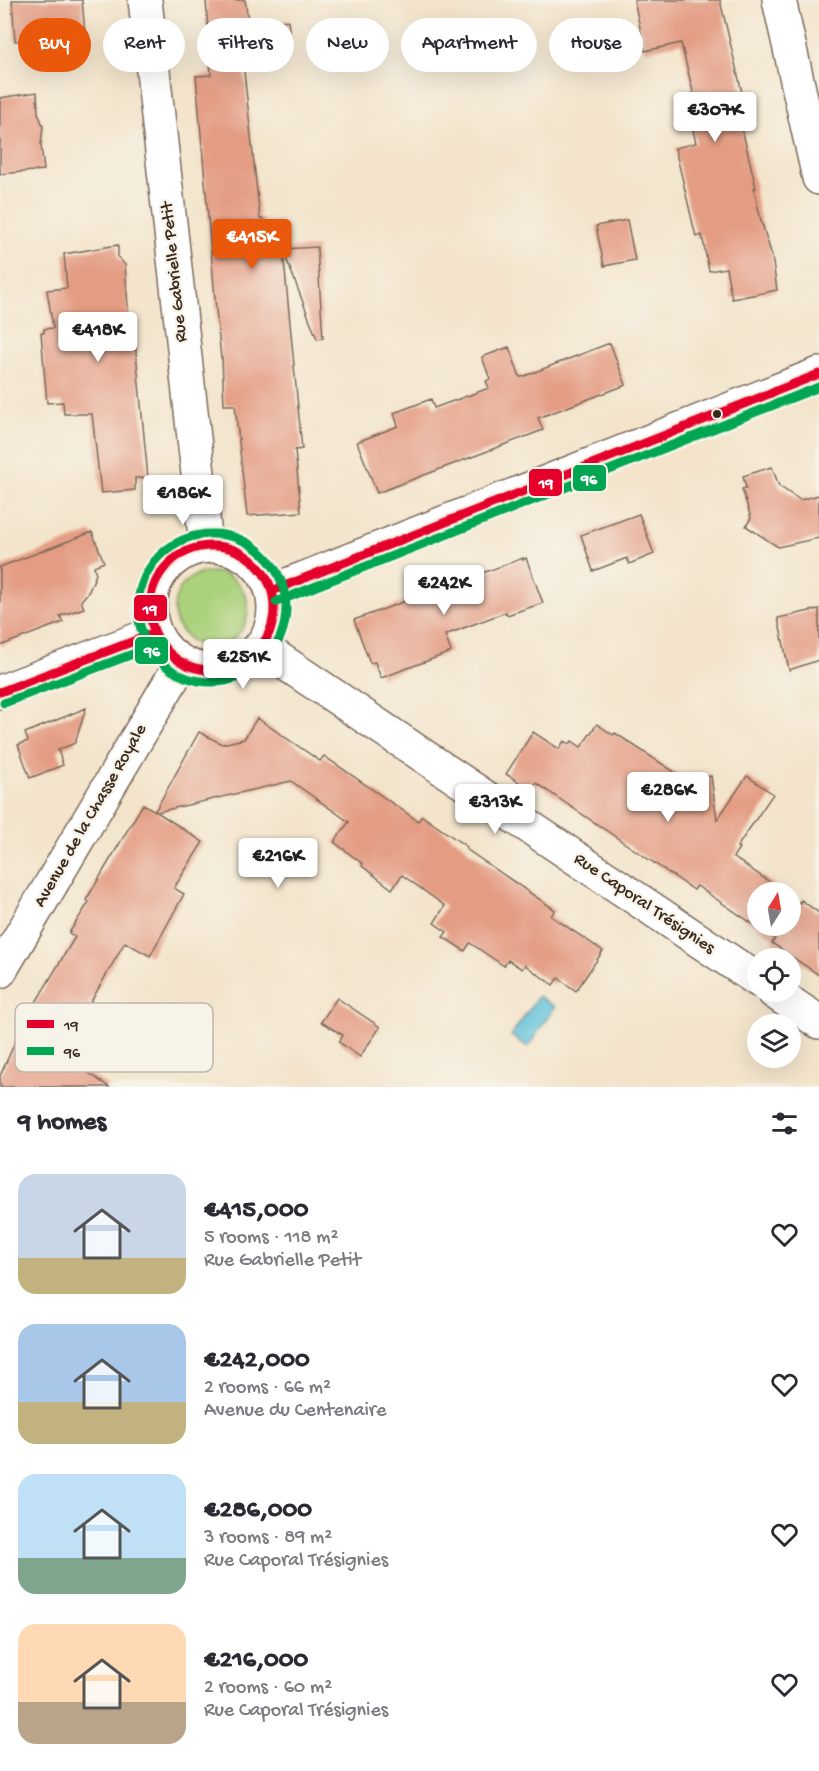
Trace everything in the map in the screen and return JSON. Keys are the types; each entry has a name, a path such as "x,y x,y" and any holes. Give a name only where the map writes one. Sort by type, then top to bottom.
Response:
{"street":[{"name":"Rue Gabrielle Petit","path":"145,0 206,544"},
{"path":"778,0 819,178"},
{"path":"272,591 819,374"},
{"path":"206,544 228,548 248,557 260,568 272,591 274,612 272,623 261,647 244,662 220,669 205,670 182,662 169,652 155,633 150,609 151,598 161,573 172,561 206,544"},
{"path":"0,692 155,633"},
{"name":"Rue Caporal Trésignies","path":"261,647 747,973"},
{"name":"Avenue de la Chasse Royale","path":"0,971 182,662"},
{"path":"789,1002 819,1022"}],"green space":[{"path":"211,572 225,575 237,583 245,595 248,609 245,623 237,635 225,643 211,646 197,643 185,635 177,623 174,609 177,595 185,583 197,575"}],"water":[{"path":"538,996 555,1007 528,1047 511,1036"}],"building":[{"path":"12,0 82,0 84,18 18,18 18,41 15,41"},
{"path":"206,0 245,0 248,18 207,18"},
{"path":"634,0 720,0 745,105 737,107 756,188 754,188 760,217 772,256 777,290 732,299 726,268 709,271 702,235 696,237 675,148 696,143 692,126 701,124 681,43 645,51 643,18 638,18"},
{"path":"211,72 244,72 260,219 263,219 268,250 317,247 323,338 317,339 283,250 302,449 295,450 301,512 247,516 235,405 224,405 222,358 196,76 211,75"},
{"path":"37,92 38,113 43,126 41,145 44,170 0,174 0,98"},
{"path":"627,220 635,260 604,266 596,226"},
{"path":"118,245 118,257 125,265 129,321 133,321 148,478 135,478 135,490 101,493 92,414 64,414 63,402 47,403 41,333 44,333 44,329 53,328 47,290 67,288 64,254"},
{"path":"610,343 626,385 538,418 543,430 377,493 357,442 398,426 394,413 431,399 434,408 489,388 486,381 490,379 482,357 509,347 520,377 522,377"},
{"path":"772,467 779,486 800,500 819,495 819,538 778,547 746,526 751,518 742,489 746,488 743,476"},
{"path":"639,514 654,554 629,564 627,558 593,571 581,535"},
{"path":"92,532 104,562 94,566 96,574 89,591 81,601 84,608 60,616 63,622 0,646 0,567"},
{"path":"523,558 523,560 526,558 543,603 507,615 506,612 445,635 451,652 381,678 375,662 370,663 354,620"},
{"path":"819,609 819,660 789,670 778,618"},
{"path":"86,708 75,743 58,750 63,765 30,778 18,745 28,741 25,733"},
{"path":"257,718 320,761 324,756 418,821 422,816 467,847 466,849 555,910 551,916 603,951 576,991 558,978 553,985 525,965 522,969 508,960 504,966 470,943 465,951 443,937 447,932 434,923 445,906 402,875 392,889 362,866 363,864 334,842 349,822 291,781 157,812 203,842 174,888 184,894 150,956 125,942 90,1003 35,1003 75,937 69,933 89,902 86,900 143,804 155,811 199,732 222,744 244,739"},
{"path":"597,724 613,735 615,733 685,779 711,776 717,820 747,776 773,794 737,847 739,848 733,857 770,882 747,882 747,920 697,886 694,890 536,783 531,790 506,774 533,732 559,749 564,741 570,744 572,741 581,747"},
{"path":"801,900 819,913 819,975 801,963 801,948 779,948 772,943 775,939 771,936 801,936"},
{"path":"337,998 380,1027 360,1057 339,1042 343,1035 321,1022"},
{"path":"15,1042 15,1072 87,1072 109,1087 0,1087 0,1076"}],"transit line":[{"name":"19","path":"272,591 819,374"},
{"name":"96","path":"276,602 819,387"},
{"name":"96","path":"212,534 240,540 264,556 280,580 286,608 280,636 264,660 240,676 212,682 184,676 160,660 144,636 138,608 144,580 160,556 184,540 212,534"},
{"name":"19","path":"212,546 236,551 256,564 269,584 274,608 269,632 256,652 236,665 212,670 188,665 168,652 155,632 150,608 155,584 168,564 188,551 212,546"},
{"name":"19","path":"0,692 155,633"},
{"name":"96","path":"4,703 159,644"}]}
